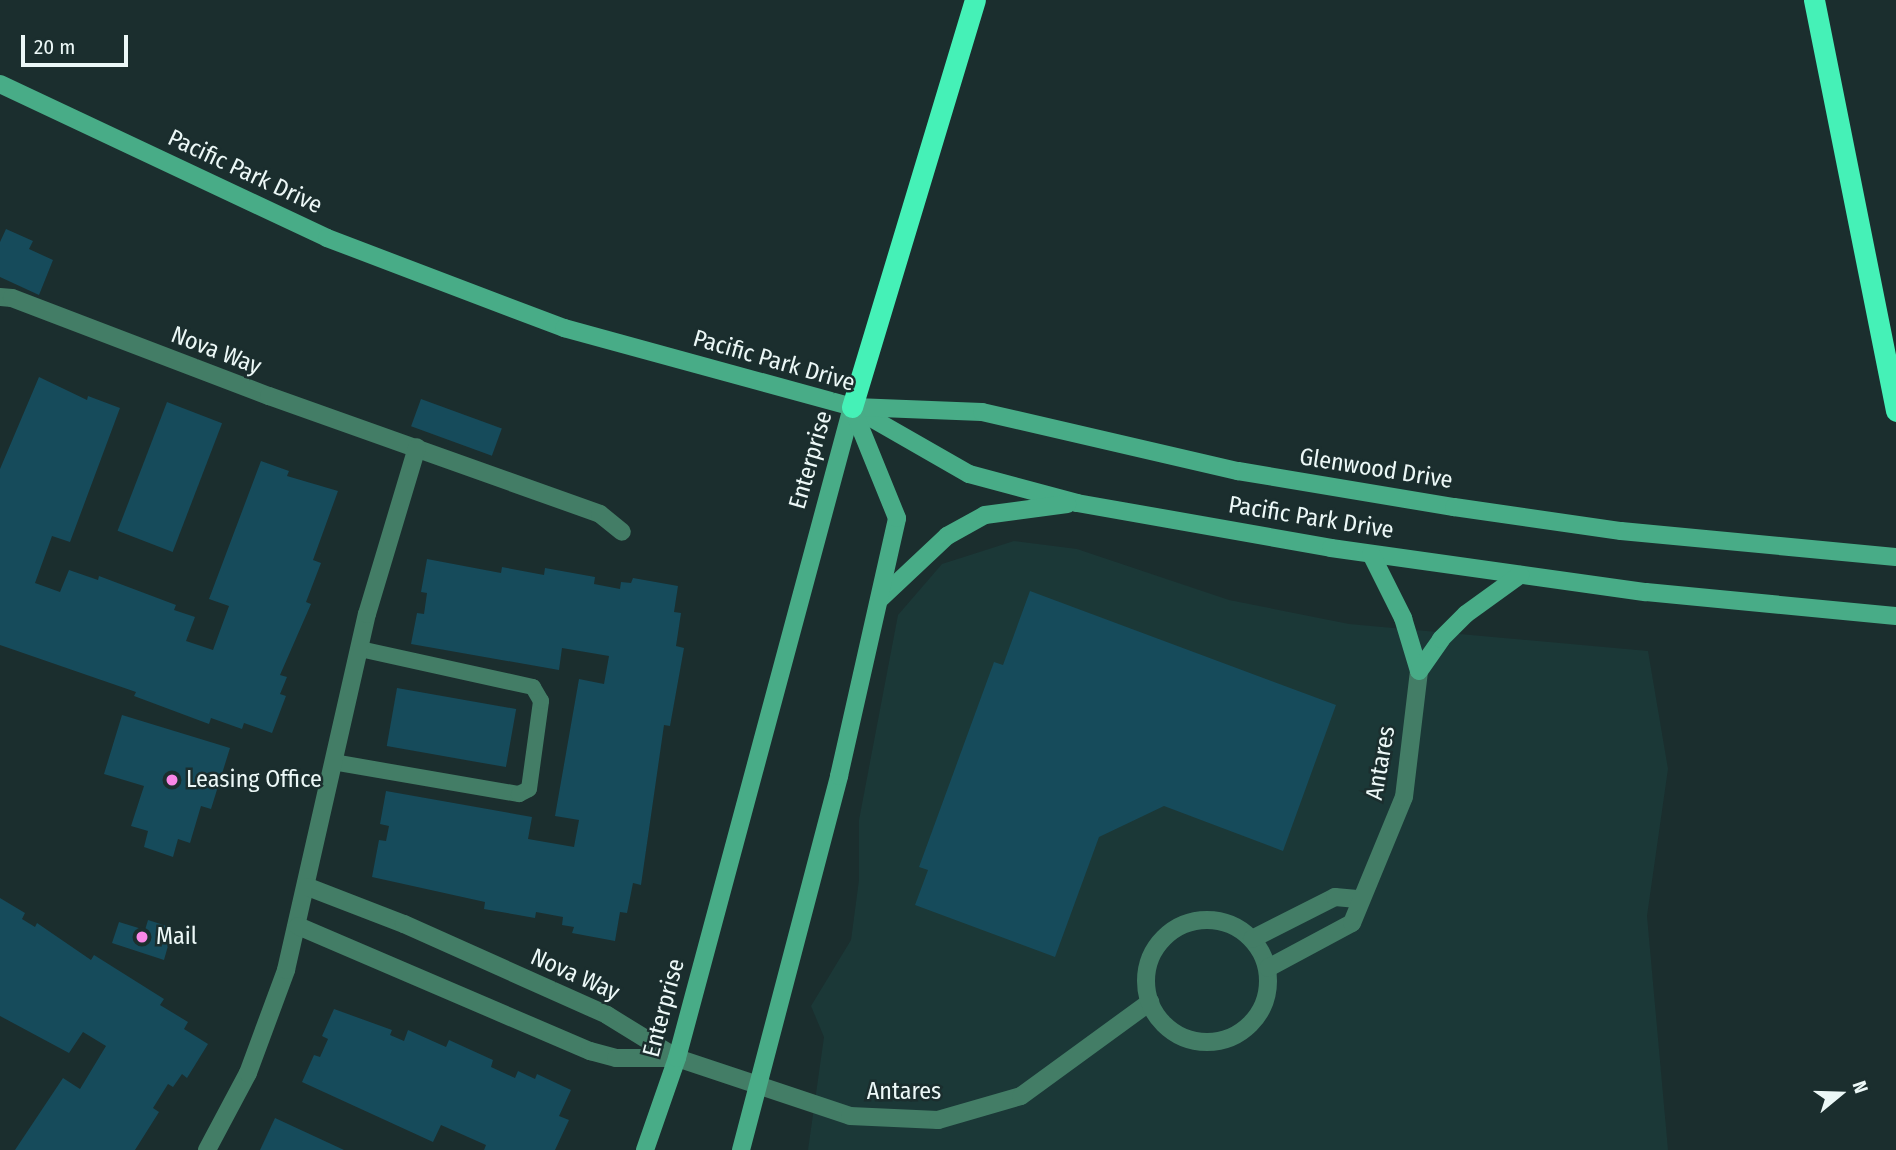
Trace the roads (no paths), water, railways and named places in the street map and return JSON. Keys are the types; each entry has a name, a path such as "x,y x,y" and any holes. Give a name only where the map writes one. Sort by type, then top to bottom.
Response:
{"highway":[{"path":"852,407 975,0"},
{"path":"1814,0 1870,260 1896,411"}],"main road":[{"name":"Pacific Park Drive","path":"0,84 327,238 564,328 852,407 969,474 1077,503 1371,554 1646,592 1896,616"},
{"name":"Glenwood Drive","path":"852,407 982,412 1238,471 1621,531 1896,557"},
{"name":"Enterprise","path":"741,1150 880,599 897,518 852,407"},
{"name":"Enterprise","path":"645,1150 677,1058 852,407"},
{"path":"880,599 947,537 985,515 1077,503"},
{"path":"1371,554 1404,618 1419,671"},
{"path":"1419,671 1441,639 1466,614 1520,575"}],"street":[{"name":"Nova Way","path":"0,297 12,298 257,392 600,514 622,532"},
{"path":"207,1150 247,1073 298,926 360,649 417,447"},
{"name":"Antares","path":"1268,968 1352,923 1404,797 1419,671"},
{"name":"Nova Way","path":"308,887 404,924 607,1015 677,1058"},
{"path":"1252,939 1335,897 1360,899"},
{"path":"1211,919 1228,923 1252,939 1268,968 1268,996 1261,1012 1242,1031 1218,1042 1184,1038 1157,1017 1146,985 1150,960 1162,939 1176,927 1211,919"},
{"path":"298,926 590,1051 616,1058 677,1058"},
{"name":"Antares","path":"677,1058 850,1116 939,1120 1021,1096 1150,1002"}],"lane":[{"path":"333,762 519,794 529,789 541,701 533,687 360,649"}],"place":[{"name":"Leasing Office","path":"172,780"},
{"name":"Mail","path":"142,937"}]}
